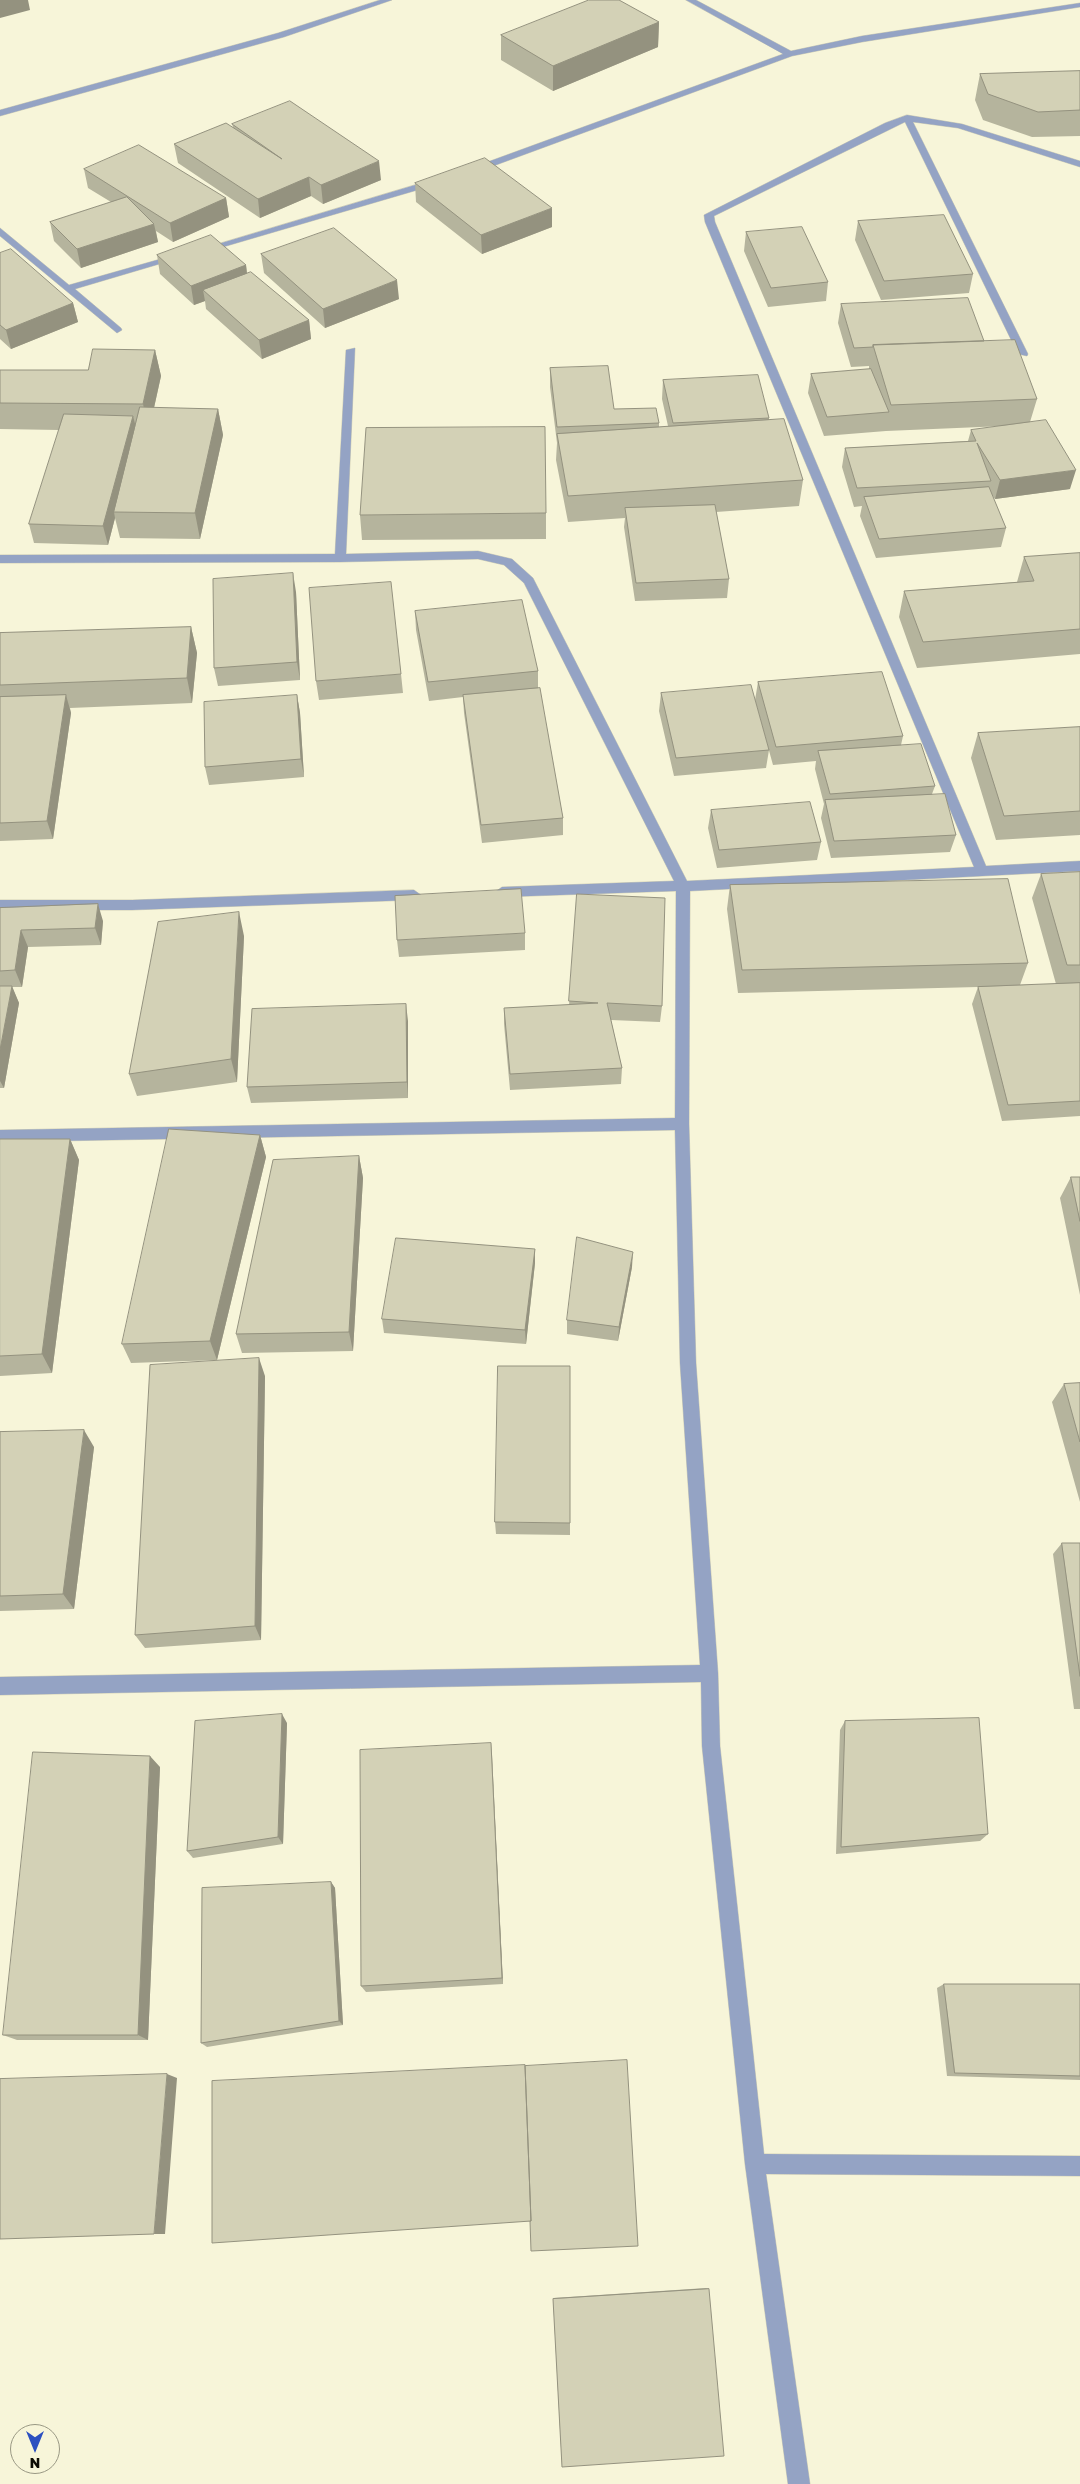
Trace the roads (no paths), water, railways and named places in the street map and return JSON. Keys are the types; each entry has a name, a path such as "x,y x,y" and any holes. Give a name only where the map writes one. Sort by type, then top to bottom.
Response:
{"street":[{"path":"0,113 281,34 388,0"},
{"path":"690,0 790,54"},
{"path":"468,172 790,54 862,39 1080,5"},
{"path":"907,118 1023,354"},
{"path":"982,871 713,231 709,215 879,129 907,118 959,126 1080,164"},
{"path":"68,288 444,180"},
{"path":"0,230 117,330"},
{"path":"0,246 14,242"},
{"path":"340,558 352,350"},
{"path":"0,559 340,558 478,555 508,562 530,581 683,886 682,1124 688,1363 709,1673 710,1746 754,2164 799,2484"},
{"path":"486,893 683,886 1080,866"},
{"path":"0,905 132,905 427,895"},
{"path":"0,1136 682,1124"},
{"path":"0,1686 709,1673"},
{"path":"754,2164 1080,2166"}]}
